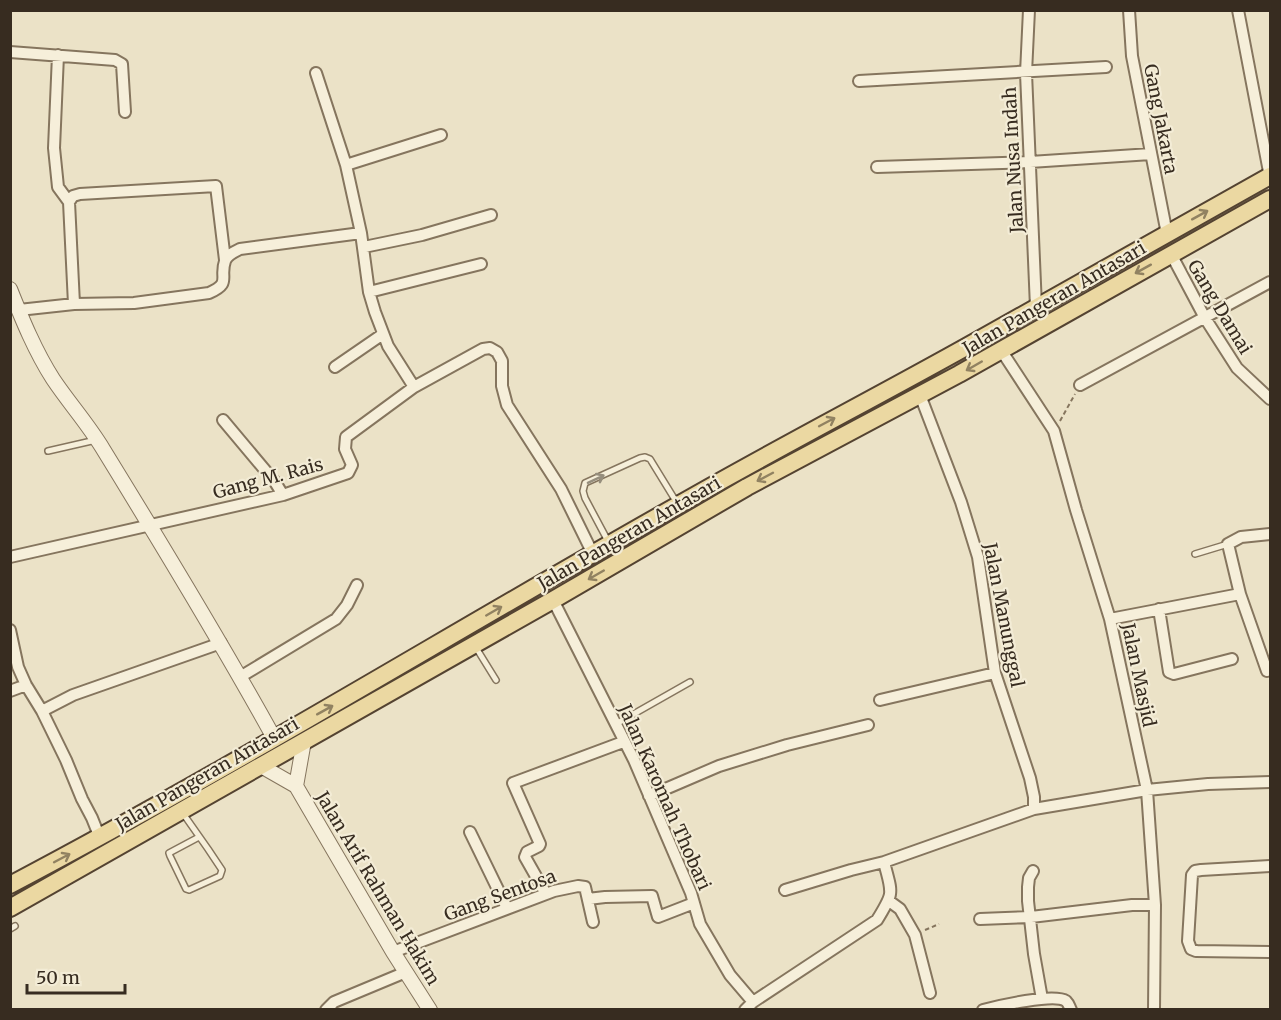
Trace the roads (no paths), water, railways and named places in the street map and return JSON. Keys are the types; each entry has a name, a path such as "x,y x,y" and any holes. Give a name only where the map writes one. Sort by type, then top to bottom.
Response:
{"main road":[{"name":"Jalan Pangeran Antasari","path":"10,885 100,838 806,433 907,380 1270,177"},
{"name":"Jalan Pangeran Antasari","path":"10,908 554,600 747,487 920,395 1270,199"},
{"path":"806,433 803,440 804,447 815,450"},
{"path":"785,445 794,444 799,448 799,455 794,461"}],"street":[{"name":"Jalan Nusa Indah","path":"1029,10 1026,72 1036,307"},
{"name":"Gang Jakarta","path":"1129,10 1132,56 1167,234"},
{"path":"1238,10 1270,177"},
{"path":"10,52 115,60 122,64 125,112"},
{"path":"58,55 54,148 58,187 69,202 74,304"},
{"path":"859,81 1106,67"},
{"path":"316,73 346,165 364,247 369,292 388,346 414,387"},
{"path":"346,165 441,135"},
{"path":"877,167 1030,162 1151,154"},
{"path":"19,310 74,304 134,303 209,293 223,284 225,260 216,186 80,194 73,196 69,202"},
{"path":"364,247 422,235 491,215"},
{"path":"225,260 240,249 361,233"},
{"name":"Gang Damai","path":"1170,254 1205,318 1237,368 1270,399"},
{"path":"369,292 481,264"},
{"path":"1080,385 1270,282"},
{"path":"10,289 36,347 53,378 98,440 221,643 274,738"},
{"path":"335,367 383,334"},
{"name":"Gang M. Rais","path":"10,557 283,495 348,473 352,465 345,449 346,437 414,387 483,349 490,348 497,352 502,361 502,386 507,405 561,489 593,554"},
{"name":"Jalan Masjid","path":"1001,350 1054,431 1110,619 1147,790 1155,905 1154,1010"},
{"name":"Jalan Manunggal","path":"920,395 961,502 978,557 995,674 1030,778 1034,809"},
{"path":"223,420 283,495"},
{"path":"1267,671 1240,594 1228,544 1241,537 1270,534"},
{"path":"240,677 336,619 347,605 357,585"},
{"path":"1110,619 1240,594"},
{"name":"Jalan Karomah Thobari","path":"554,600 634,760 682,872 700,924 749,1006"},
{"path":"1159,609 1170,674 1232,659"},
{"path":"10,630 18,667 66,760 100,838"},
{"path":"42,711 73,695 221,643"},
{"path":"880,700 995,674"},
{"path":"10,690 26,685"},
{"path":"649,796 719,766 787,745 868,725"},
{"name":"Jalan Arif Rahman Hakim","path":"296,786 304,741"},
{"path":"546,894 525,857 527,852 540,844 513,783 623,742"},
{"name":"Jalan Arif Rahman Hakim","path":"261,766 296,786 393,952 430,1010"},
{"path":"785,890 884,862 1034,809 1147,790 1208,784 1270,782"},
{"path":"470,832 507,908"},
{"path":"749,1006 877,920 889,901 891,884 884,862"},
{"path":"1270,866 1195,871 1192,875 1188,941 1191,949 1196,951 1270,952"},
{"path":"1033,871 1028,887 1030,917 1042,999"},
{"name":"Gang Sentosa","path":"393,952 554,891 578,886 585,887 588,899"},
{"path":"593,922 588,899 652,896 658,917 694,903"},
{"path":"889,901 900,909 915,935 930,993"},
{"path":"980,918 1030,917 1132,905 1155,905"},
{"path":"326,1010 334,1002 406,972"},
{"path":"983,1010 1042,999 1062,999 1067,1002 1071,1010"}],"lane":[{"path":"48,451 98,440"},
{"path":"610,544 585,498 583,491 585,483 645,457 650,459 678,505"},
{"path":"1196,554 1228,544"},
{"path":"474,645 496,680"},
{"path":"615,724 690,682"},
{"path":"181,811 222,870 220,876 189,890 186,889 169,853 199,837"}]}
